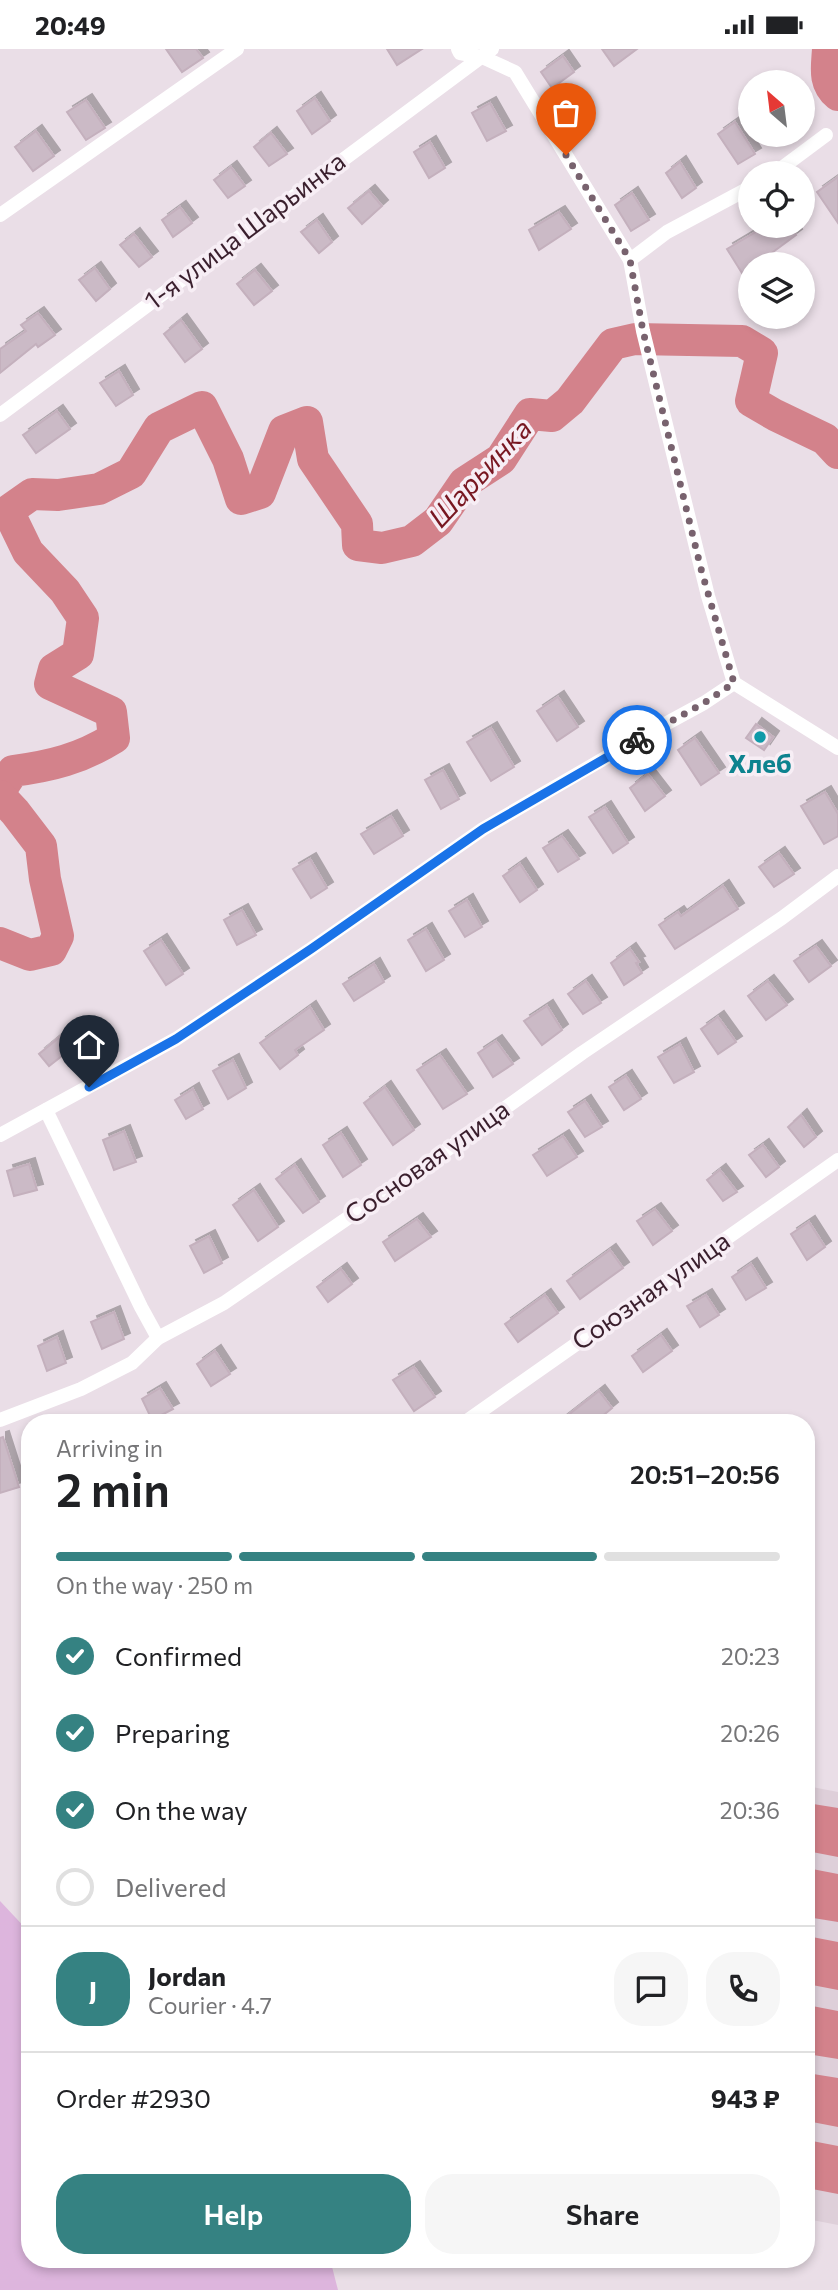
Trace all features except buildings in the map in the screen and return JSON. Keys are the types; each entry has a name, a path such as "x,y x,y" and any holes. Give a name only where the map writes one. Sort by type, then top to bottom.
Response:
{"street":[{"path":"0,215 237,49"},
{"path":"458,49 460,53 487,53 515,72 630,260 643,331 708,596 734,683 838,748"},
{"name":"1-я улица Шарьинка","path":"0,415 487,53"},
{"path":"791,161 826,135"},
{"path":"630,260 667,232 738,194"},
{"path":"0,1135 176,1039 483,829 704,703 734,683"},
{"name":"Сосновая улица","path":"0,1420 81,1389 132,1363 159,1338 225,1303 582,1053 782,918 838,876"},
{"path":"46,1110 141,1307 159,1338"},
{"name":"Союзная улица","path":"477,1414 838,1160"}],"shaded area":[{"path":"815,1788 838,1792 838,2225 815,2221"},
{"path":"815,1804 838,1808 838,1857 815,1853"},
{"path":"815,1870 838,1874 838,1922 815,1918"},
{"path":"0,1901 21,1923 21,2268 332,2268 338,2290 0,2290"},
{"path":"815,1938 838,1942 838,1990 815,1986"},
{"path":"815,2007 838,2011 838,2059 815,2055"},
{"path":"815,2074 838,2078 838,2127 815,2123"},
{"path":"815,2142 838,2146 838,2194 815,2190"}],"waterway":[{"name":"Шарьинка","path":"828,49 828,80 838,95"},
{"name":"Шарьинка","path":"0,791 13,771 65,761 114,738 111,712 50,684 54,669 78,654 83,618 65,591 28,552 8,511 32,494 58,495 99,489 131,473 159,428 202,407 228,459 241,499 260,493 284,431 307,422 313,459 357,524 358,545 382,548 412,541 438,521 464,483 501,459 530,414 552,416 570,401 613,344 635,339 742,341 762,353 751,401 825,439 838,453"},
{"name":"Шарьинка","path":"0,796 41,846 45,879 58,936 51,950 30,955 0,943"}],"way so far":[{"path":"566,155 630,260 643,331 701,569 734,683 637,740"}],"place":[{"name":"Хлеб","path":"760,737"}],"route":[{"path":"89,1087 176,1039 483,829 637,740"}]}
